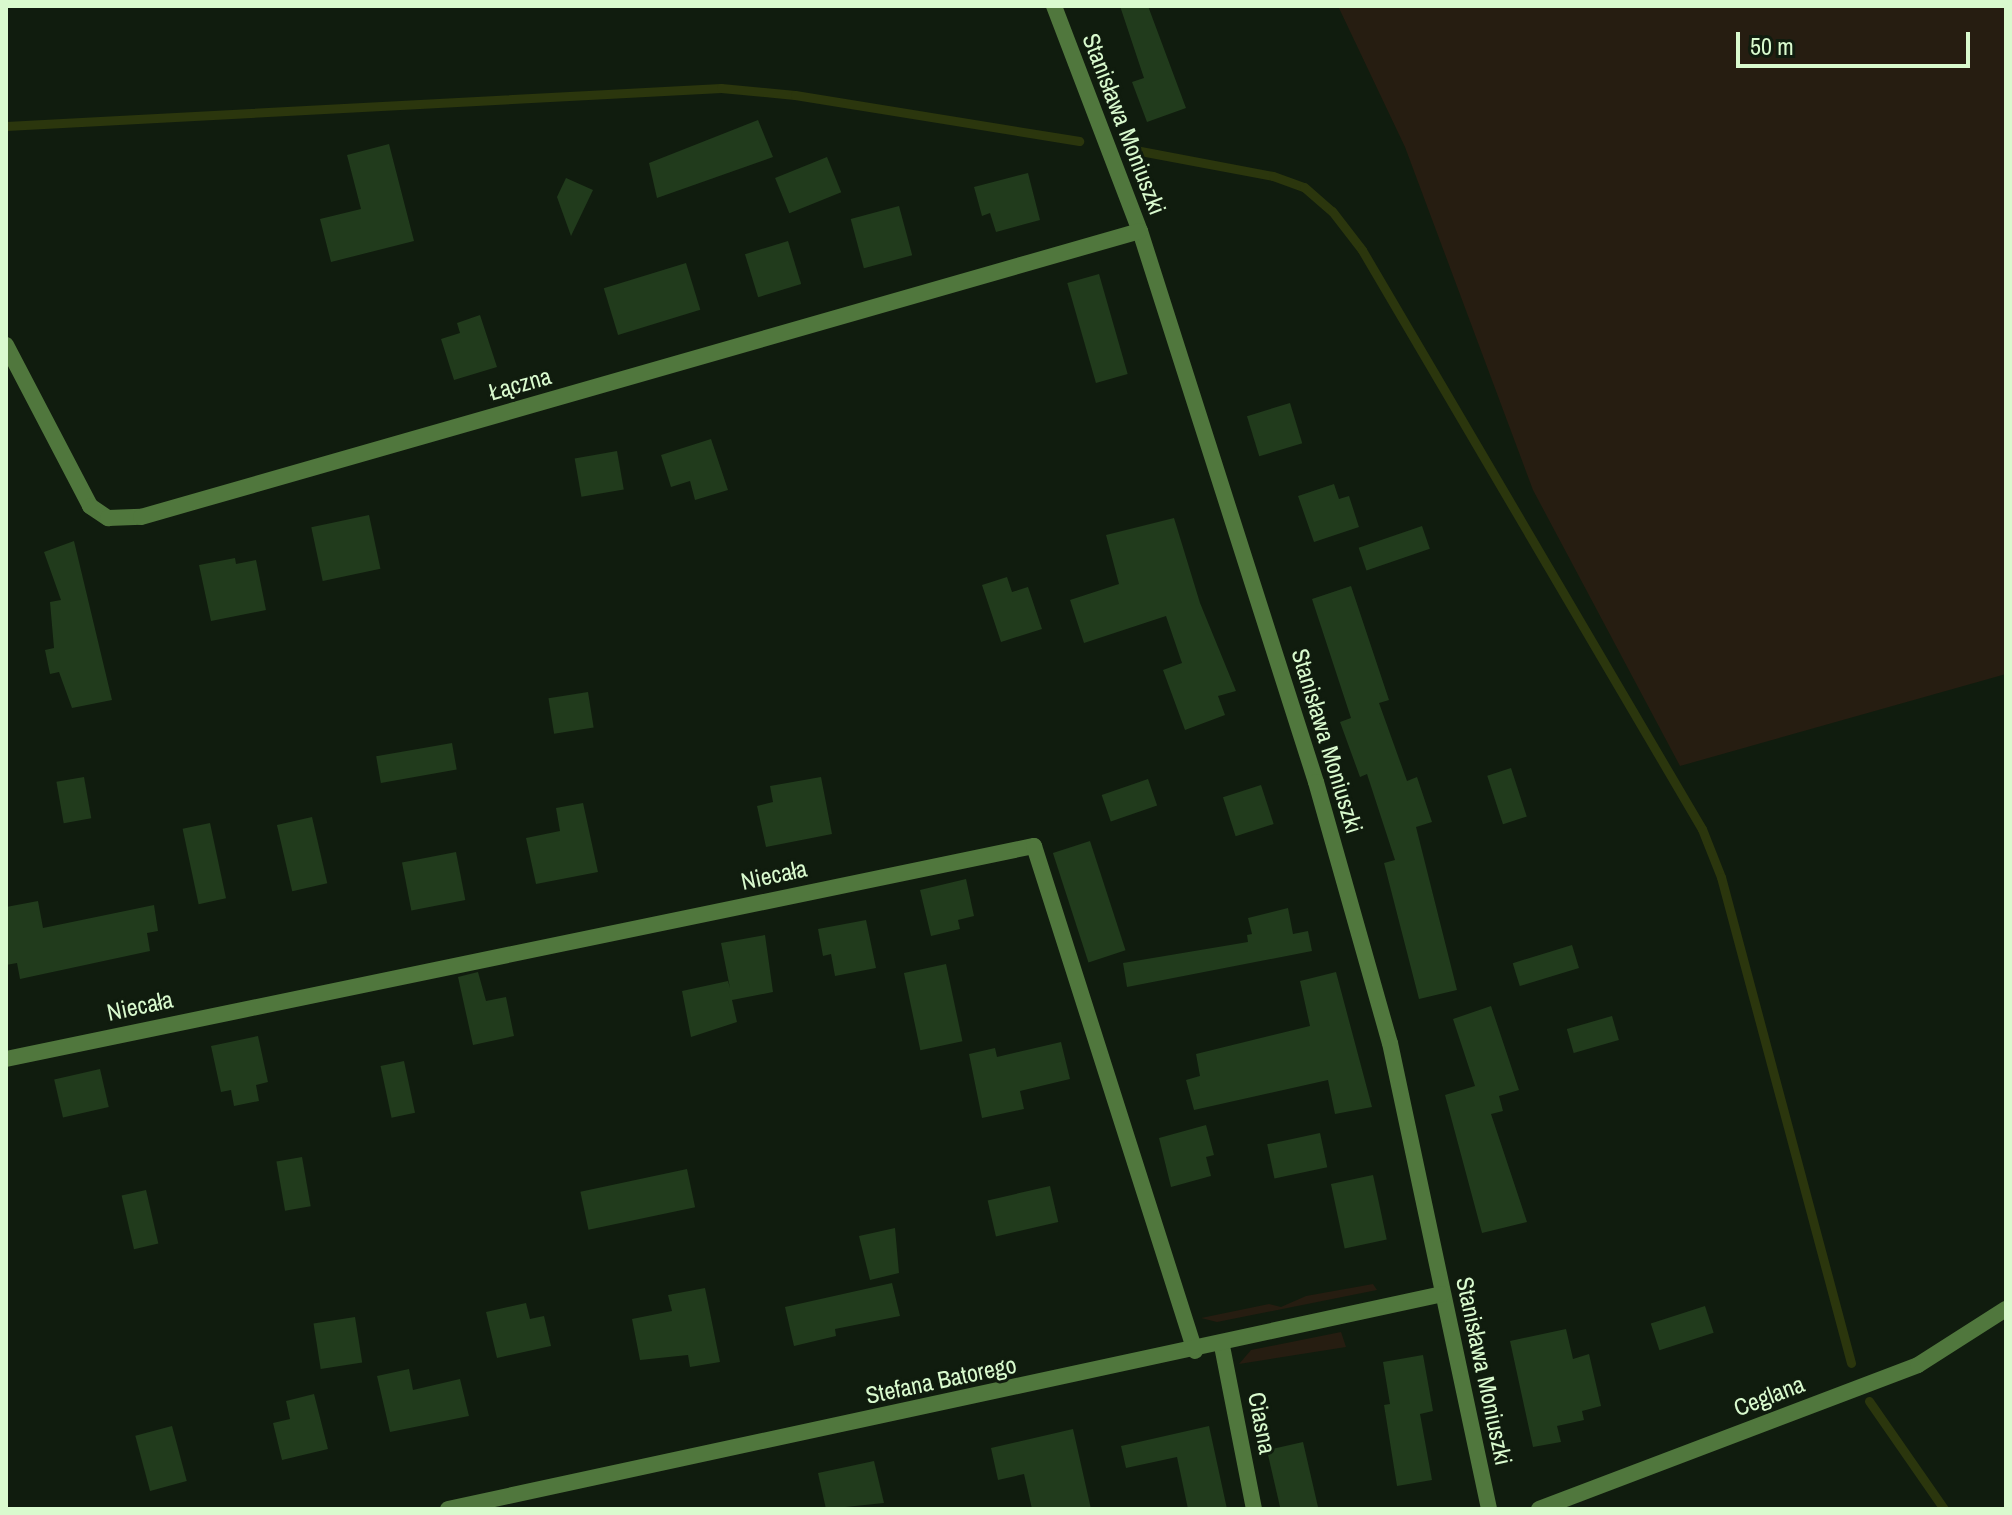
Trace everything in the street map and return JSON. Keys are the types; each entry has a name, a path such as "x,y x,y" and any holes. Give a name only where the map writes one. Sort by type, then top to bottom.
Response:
{"street":[{"name":"Stanisława Moniuszki","path":"1054,6 1140,231 1325,812 1390,1043 1489,1509"},
{"name":"Łączna","path":"6,345 90,506 108,518 141,517 1140,231"},
{"name":"Niecała","path":"6,1059 1034,846 1195,1351"},
{"name":"Stefana Batorego","path":"448,1509 1222,1346 1442,1294"},
{"name":"Ceglana","path":"1539,1509 1918,1365 2006,1309"},
{"name":"Ciasna","path":"1222,1346 1254,1509"}],"shaded area":[{"path":"1338,6 2006,6 2006,674 1680,766 1533,490 1405,147"},
{"path":"1373,1284 1377,1290 1217,1322 1201,1318 1269,1304 1281,1307 1306,1296"},
{"path":"1341,1332 1346,1347 1239,1364 1251,1350"}],"building":[{"path":"1120,6 1148,6 1186,108 1147,122 1132,82 1144,78"},
{"path":"758,120 773,157 657,198 649,163"},
{"path":"389,144 414,241 331,262 320,219 361,209 347,155"},
{"path":"827,157 841,192 789,213 775,178"},
{"path":"1028,173 1040,220 996,232 990,213 982,216 974,187"},
{"path":"566,178 593,190 571,236 557,197"},
{"path":"899,206 912,255 864,268 851,219"},
{"path":"788,241 801,284 758,297 745,254"},
{"path":"686,263 700,310 618,335 604,288"},
{"path":"1099,274 1128,374 1096,383 1067,283"},
{"path":"480,315 497,367 454,380 441,339 460,333 457,323"},
{"path":"1290,403 1302,443 1259,456 1247,416"},
{"path":"711,439 728,490 695,500 690,481 671,487 661,455"},
{"path":"617,451 624,489 581,497 575,458"},
{"path":"1334,484 1339,499 1349,496 1359,527 1314,542 1298,496"},
{"path":"369,515 380,569 323,581 311,527"},
{"path":"1174,518 1200,603 1236,691 1218,696 1225,715 1185,730 1163,670 1182,663 1166,616 1084,643 1070,600 1119,584 1106,535"},
{"path":"1422,526 1430,549 1366,571 1359,548"},
{"path":"74,541 112,700 72,708 59,672 50,674 45,650 54,648 50,602 61,600 44,552"},
{"path":"235,558 236,564 256,560 266,610 211,621 199,565"},
{"path":"1007,577 1012,592 1028,587 1042,629 1001,642 982,585"},
{"path":"1351,586 1389,700 1379,703 1407,781 1417,777 1432,822 1416,827 1457,990 1419,999 1384,863 1395,860 1367,774 1360,777 1340,722 1351,718 1312,599"},
{"path":"588,692 594,728 554,734 548,698"},
{"path":"452,743 457,770 381,783 376,756"},
{"path":"1511,768 1527,817 1503,824 1487,776"},
{"path":"84,777 91,818 64,823 56,782"},
{"path":"821,777 832,834 766,847 757,806 773,802 770,786"},
{"path":"1148,779 1157,805 1111,821 1102,795"},
{"path":"1261,785 1274,824 1236,836 1223,797"},
{"path":"583,803 598,872 536,884 526,838 560,831 556,808"},
{"path":"312,817 327,883 292,891 277,825"},
{"path":"210,823 226,898 199,904 183,829"},
{"path":"1090,841 1126,950 1088,962 1053,853"},
{"path":"456,852 465,900 411,911 402,862"},
{"path":"966,879 974,916 958,920 960,929 931,936 920,890"},
{"path":"38,901 43,928 154,905 158,931 147,933 150,951 20,979 17,963 6,965 6,907"},
{"path":"1288,908 1293,934 1308,931 1312,951 1127,987 1123,963 1248,942 1247,935 1252,934 1248,918"},
{"path":"866,920 876,968 835,976 831,954 823,956 818,929"},
{"path":"765,935 773,992 732,1000 737,1022 691,1037 682,991 728,981 730,988 721,943"},
{"path":"1572,945 1579,968 1520,986 1513,963"},
{"path":"946,964 962,1041 920,1050 904,973"},
{"path":"478,972 486,1001 506,997 514,1036 473,1045 458,977"},
{"path":"1336,972 1372,1107 1335,1114 1328,1080 1194,1110 1186,1080 1200,1076 1196,1054 1310,1026 1300,981"},
{"path":"1491,1006 1519,1090 1499,1096 1503,1111 1491,1114 1527,1222 1482,1233 1445,1095 1475,1086 1453,1019"},
{"path":"1612,1016 1619,1040 1574,1053 1567,1029"},
{"path":"258,1036 268,1082 256,1085 259,1101 234,1106 231,1090 221,1092 211,1046"},
{"path":"1061,1042 1070,1079 1020,1091 1024,1109 982,1118 969,1054 995,1048 997,1057"},
{"path":"404,1061 415,1113 392,1118 381,1066"},
{"path":"100,1069 109,1107 63,1118 54,1080"},
{"path":"1206,1125 1214,1155 1206,1157 1211,1176 1171,1187 1159,1138"},
{"path":"1320,1133 1327,1167 1274,1178 1267,1144"},
{"path":"302,1157 311,1206 285,1211 276,1162"},
{"path":"687,1169 695,1207 588,1230 580,1192"},
{"path":"1373,1175 1387,1240 1345,1248 1331,1184"},
{"path":"1050,1186 1058,1222 996,1236 988,1200"},
{"path":"146,1190 158,1244 134,1249 122,1196"},
{"path":"895,1228 899,1273 870,1280 859,1236"},
{"path":"892,1283 900,1316 835,1329 836,1336 794,1346 785,1307"},
{"path":"705,1288 720,1362 690,1367 688,1355 640,1360 632,1319 672,1311 668,1295"},
{"path":"526,1303 530,1319 544,1316 551,1346 497,1358 486,1312"},
{"path":"1705,1306 1714,1333 1659,1350 1651,1324"},
{"path":"355,1317 362,1362 321,1369 314,1324"},
{"path":"1566,1329 1573,1359 1589,1354 1601,1406 1582,1411 1584,1420 1557,1426 1561,1442 1533,1447 1510,1341"},
{"path":"1423,1355 1433,1411 1420,1414 1432,1480 1397,1486 1384,1405 1390,1404 1383,1362"},
{"path":"409,1369 413,1390 460,1379 469,1416 390,1432 377,1376"},
{"path":"314,1394 328,1449 282,1460 273,1423 290,1419 286,1401"},
{"path":"172,1426 187,1481 150,1491 135,1436"},
{"path":"1209,1426 1227,1509 1188,1509 1177,1457 1126,1468 1121,1446"},
{"path":"1073,1429 1091,1509 1032,1509 1024,1474 998,1480 991,1448"},
{"path":"1303,1442 1318,1509 1280,1509 1267,1450"},
{"path":"874,1461 884,1503 826,1509 818,1473"}],"waterway":[{"path":"6,126 721,88 795,95 1079,141"},
{"path":"1135,150 1273,176 1304,187 1332,211 1362,250 1702,829 1721,877 1851,1363"},
{"path":"1869,1401 1944,1509"}]}
